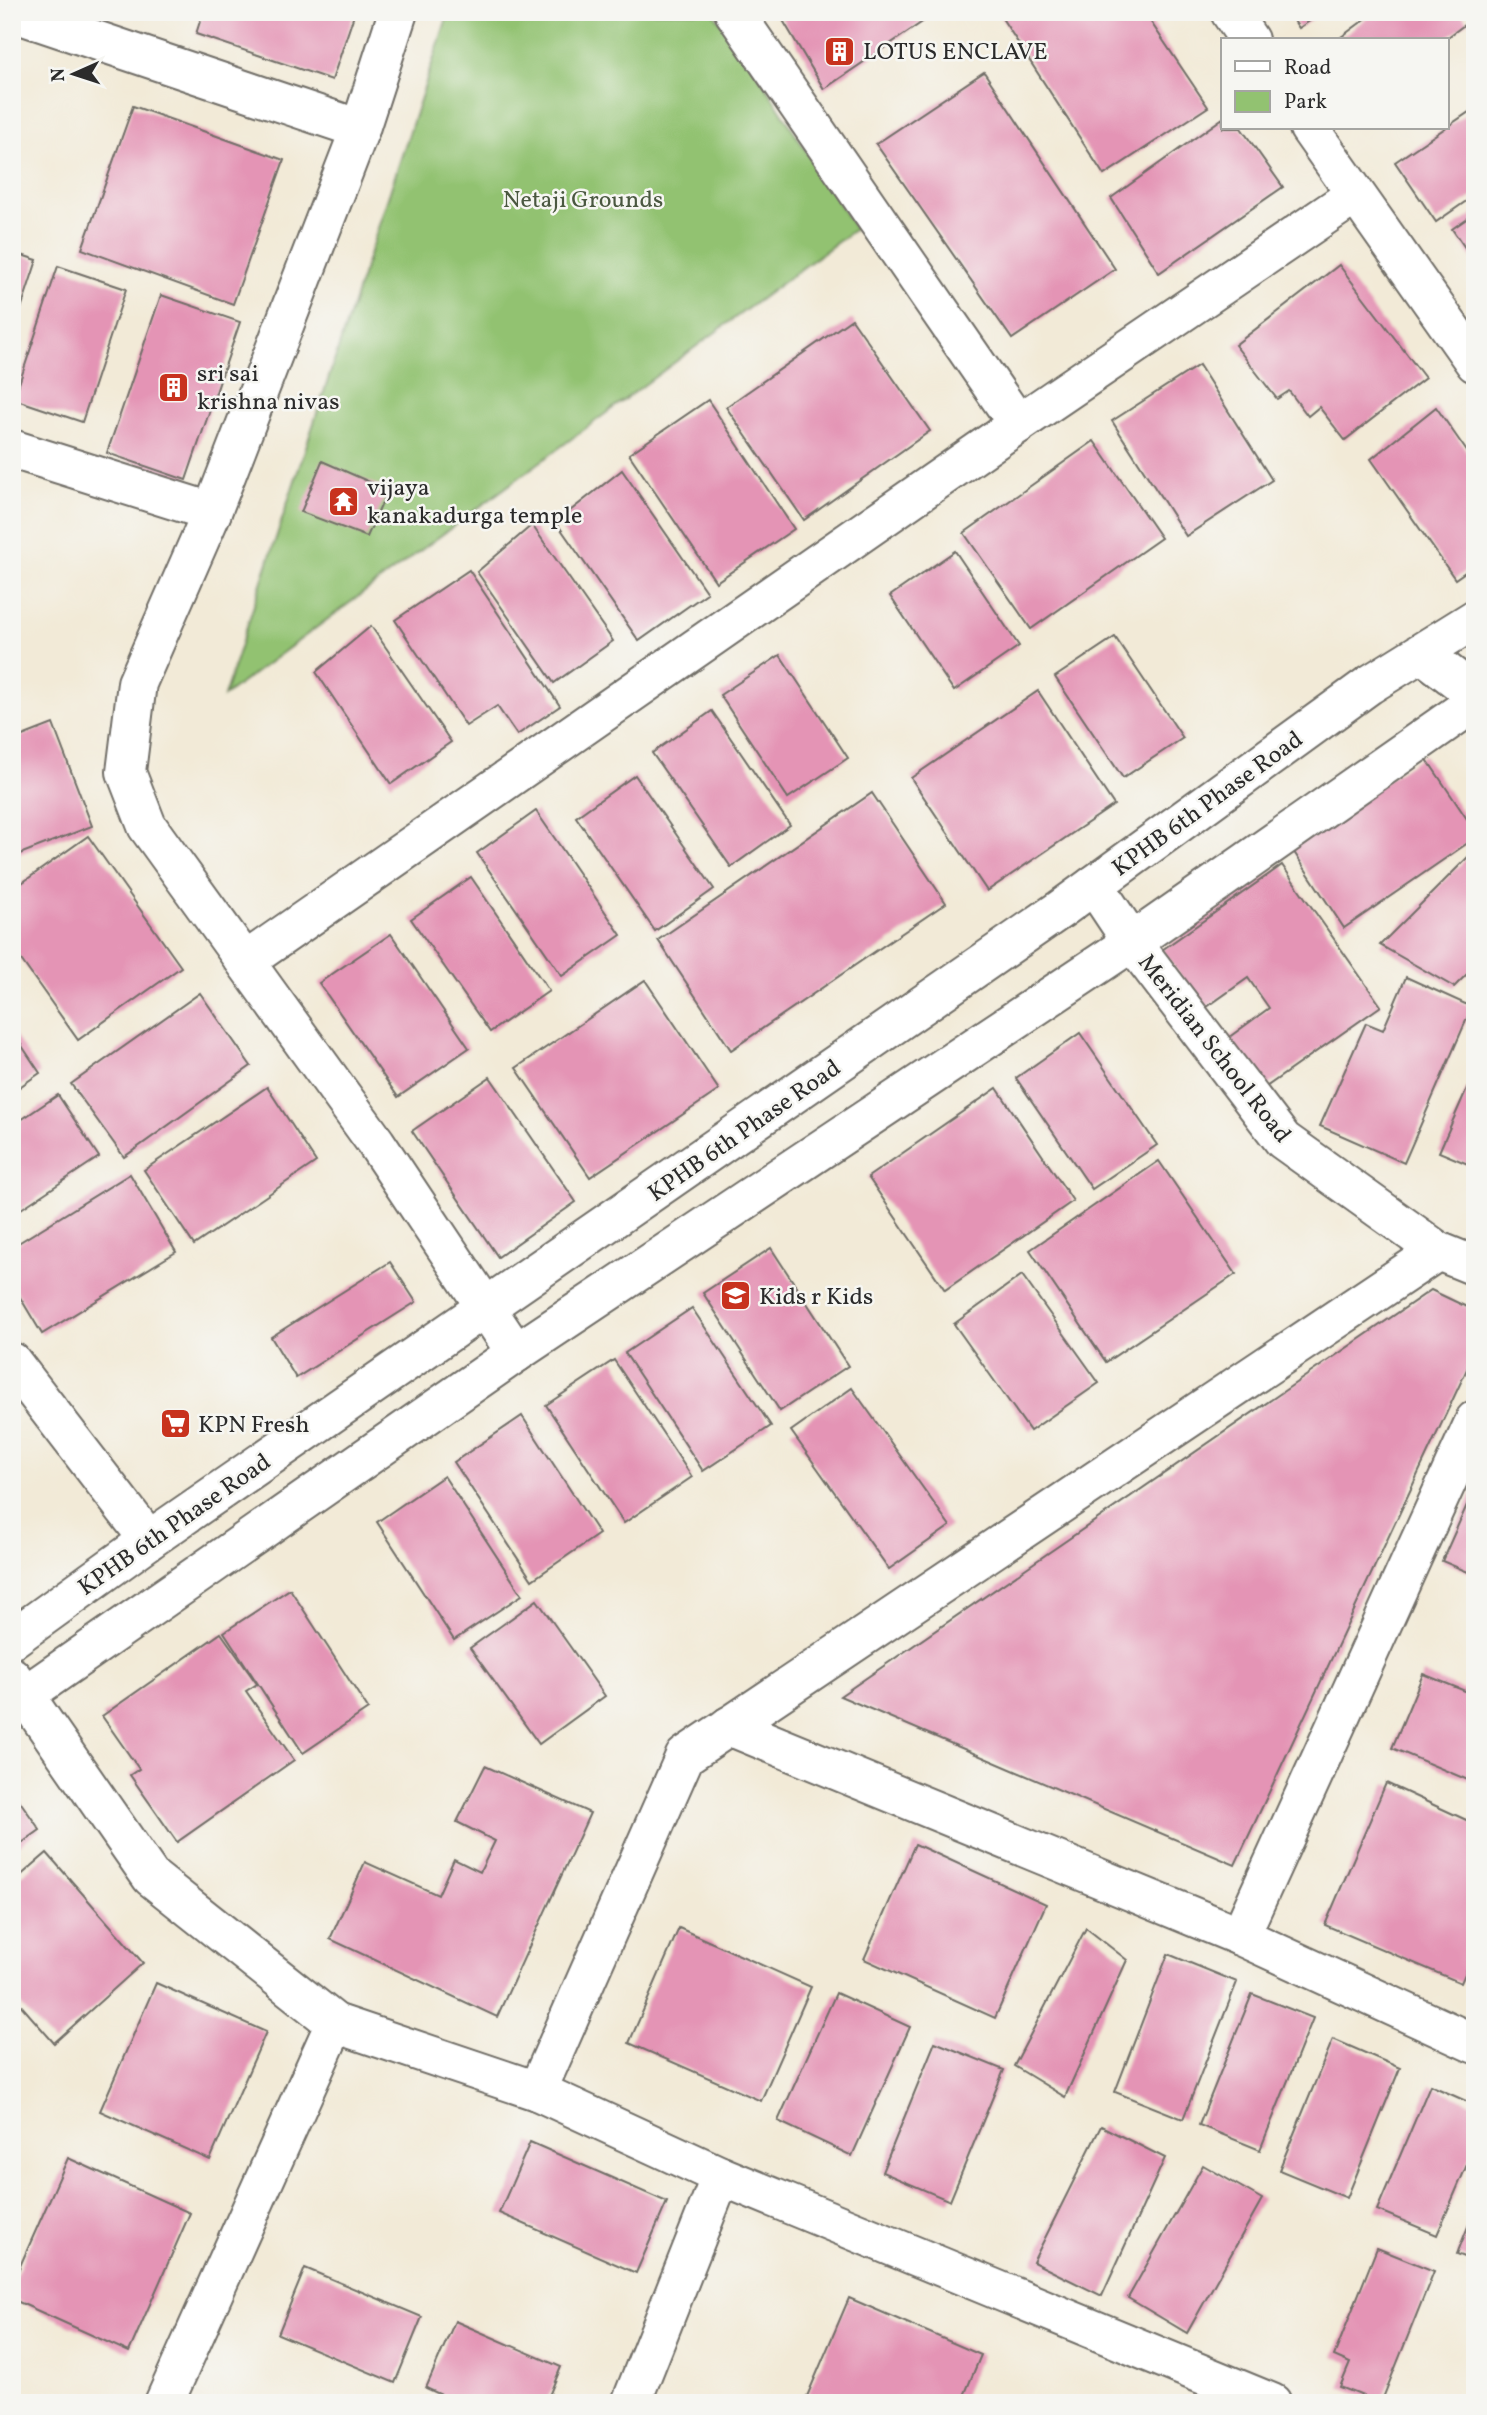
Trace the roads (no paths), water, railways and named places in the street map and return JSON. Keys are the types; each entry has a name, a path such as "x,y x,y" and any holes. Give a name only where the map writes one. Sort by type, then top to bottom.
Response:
{"street":[{"path":"12,12 360,128"},
{"path":"398,12 360,128 212,512 137,683 126,772 147,826 376,1143 516,1353"},
{"path":"734,12 1018,424"},
{"path":"1230,12 1249,38"},
{"path":"1310,130 1475,363"},
{"path":"246,961 1018,424 1354,195"},
{"path":"12,449 212,512"},
{"name":"KPHB 6th Phase Road","path":"12,1639 149,1540 486,1309 1094,885 1369,685 1475,620"},
{"path":"1423,654 1475,694"},
{"path":"1272,2403 721,2176 537,2091 335,2023 151,1877 17,1692 516,1353 1132,942 1475,702"},
{"name":"Meridian School Road","path":"1094,885 1132,942 1283,1140 1438,1251 1475,1266"},
{"path":"537,2091 685,1756 1438,1251"},
{"path":"12,1362 149,1540"},
{"path":"1240,1936 1475,1420"},
{"path":"729,1726 1240,1936 1475,2044"},
{"path":"164,2403 335,2023"},
{"path":"631,2403 721,2176"}],"place":[{"name":"LOTUS ENCLAVE","path":"840,51"},
{"name":"sri sai krishna nivas","path":"174,387"},
{"name":"vijaya kanakadurga temple","path":"344,501"},
{"name":"Kids r Kids","path":"736,1296"},
{"name":"KPN Fresh","path":"175,1424"}],"park label":[{"name":"Netaji Grounds","path":"583,199"}]}
